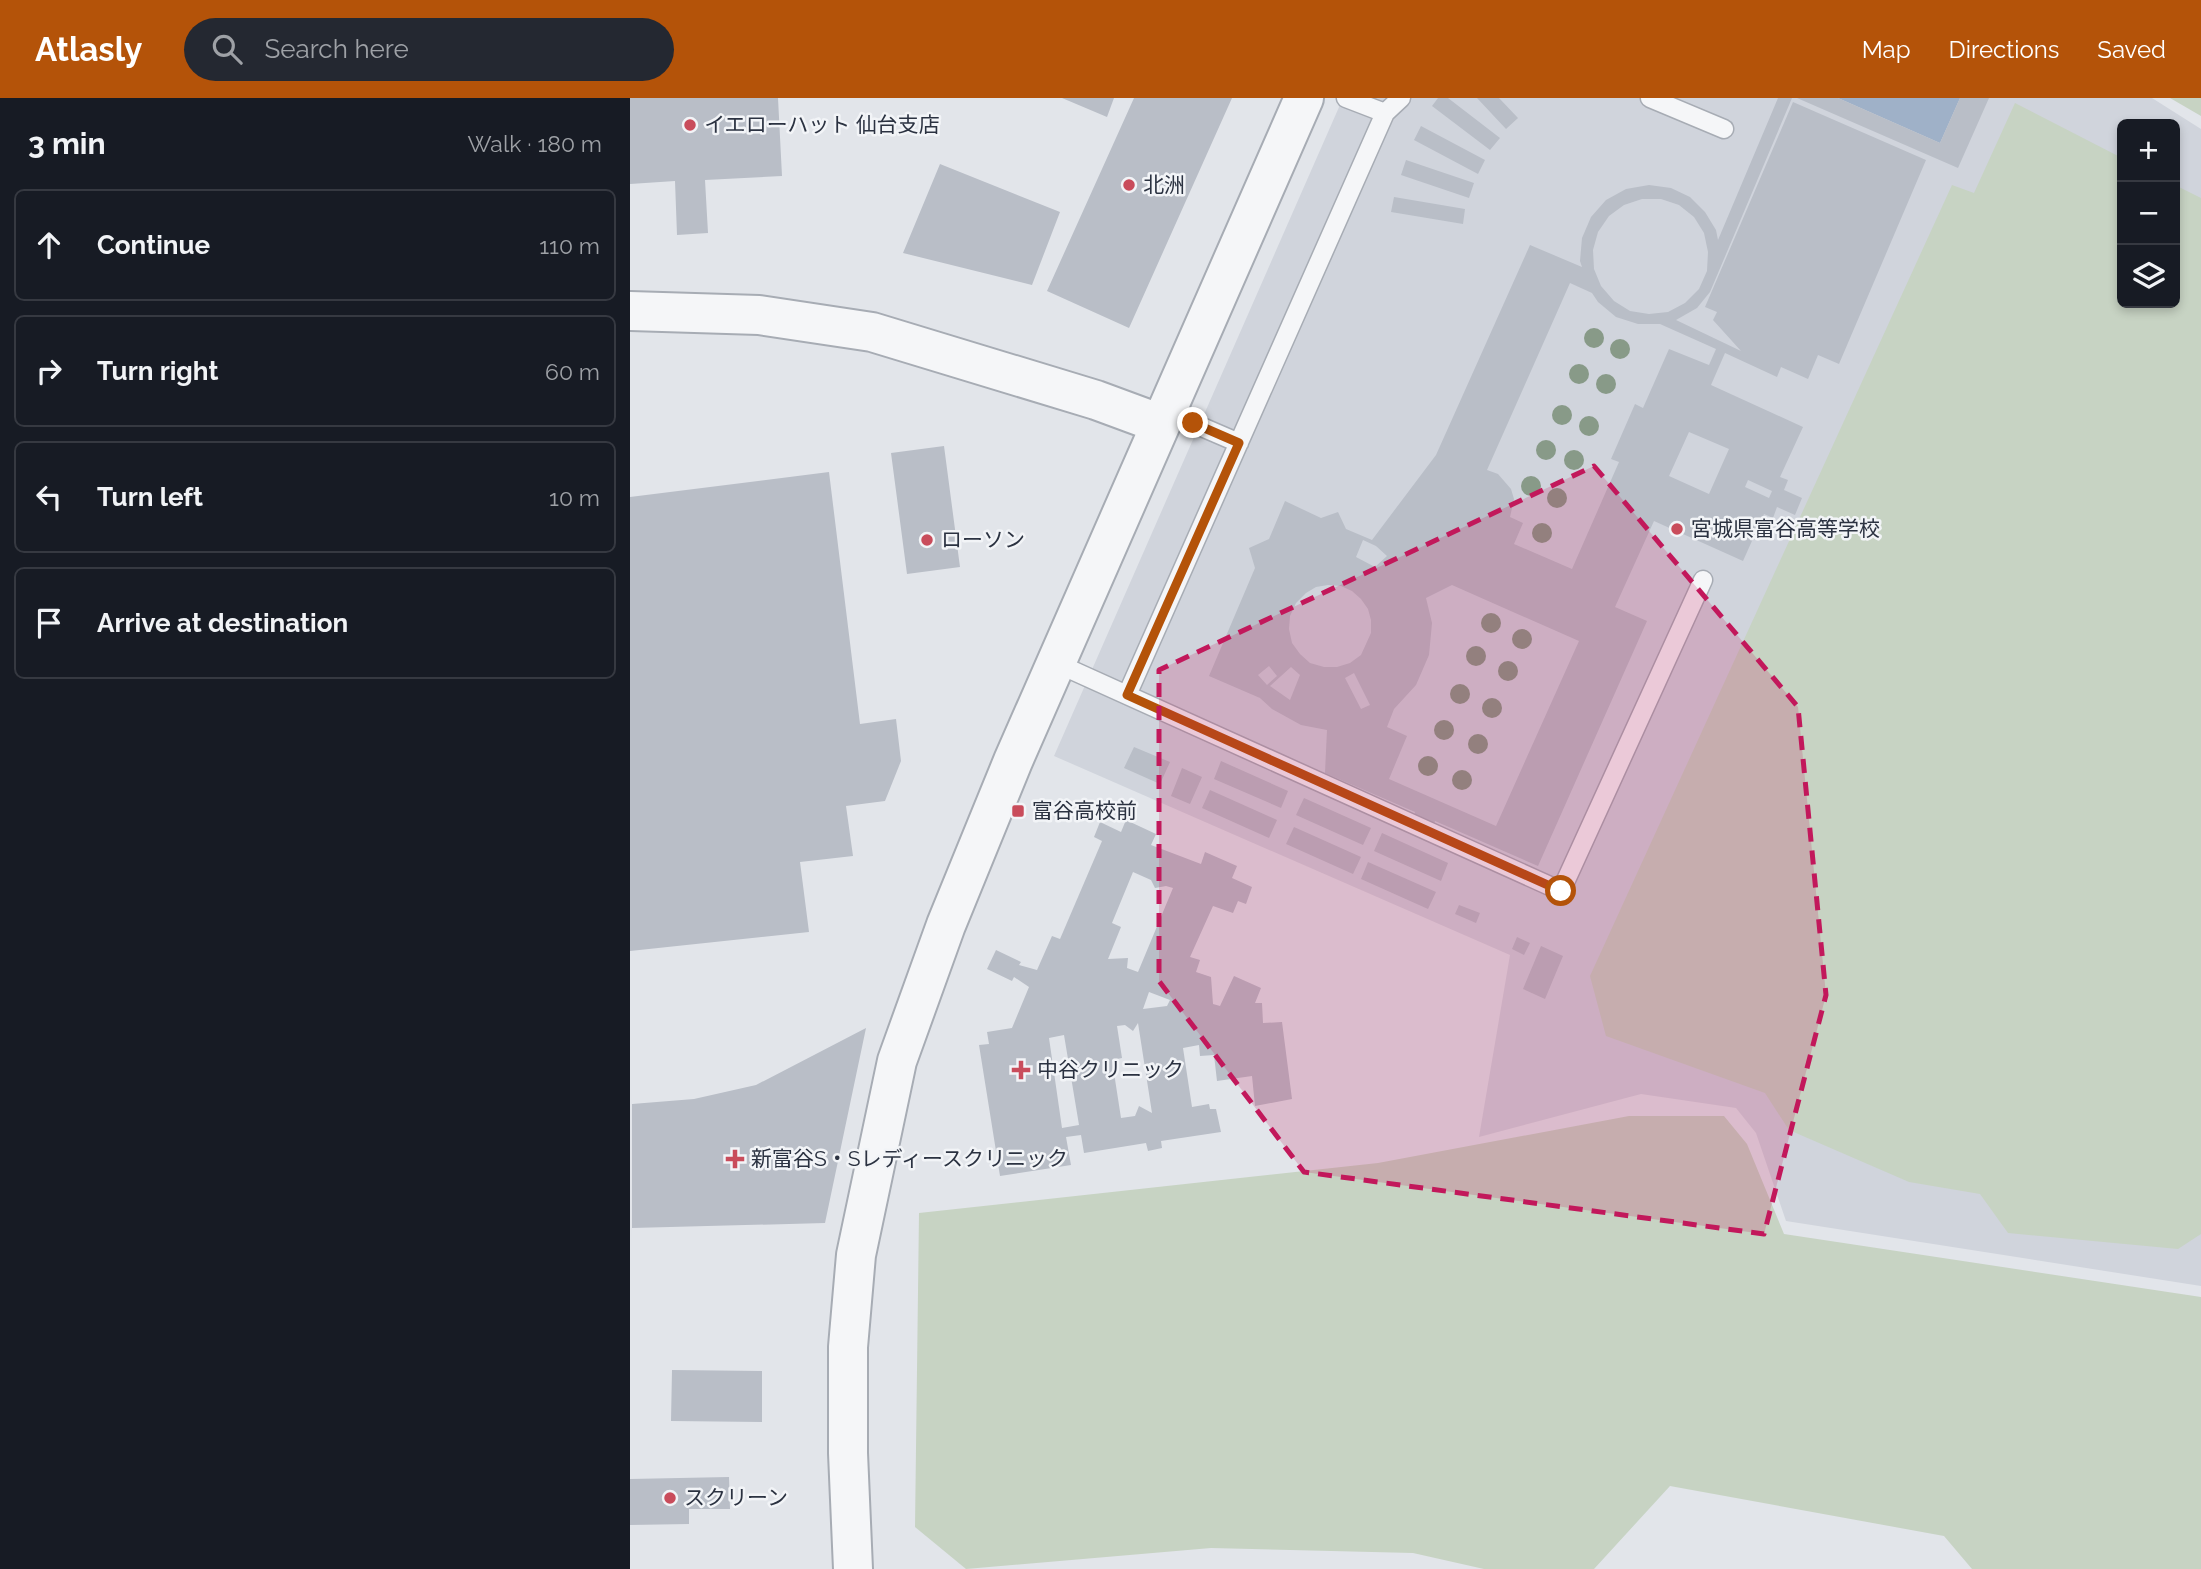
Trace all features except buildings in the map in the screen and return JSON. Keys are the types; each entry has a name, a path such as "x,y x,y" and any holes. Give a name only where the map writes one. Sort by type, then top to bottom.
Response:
{"street":[{"path":"853,1569 848,1453 848,1348 856,1255 897,1061 946,925 1013,761 1304,98"},
{"path":"630,311 760,315 872,332 1164,418"}],"lane":[{"path":"1346,98 1385,113"},
{"path":"1127,695 1385,113 1401,98"},
{"path":"1650,98 1724,130"},
{"path":"1164,418 1239,443"},
{"path":"1056,663 1561,891 1703,580"}],"highlighted area":[{"path":"1594,466 1798,707 1826,995 1764,1234 1304,1172 1159,981 1159,670"}],"shaded area":[{"name":"宮城県富谷高等学校","path":"1343,98 2152,98 2201,129 2201,1286 1786,1221 1756,1133 1736,1108 1641,1094 1479,1137 1510,955 1054,756"}],"green space":[{"path":"2170,98 2201,98 2201,116"},
{"path":"2015,103 2117,155 2117,308 2180,308 2180,188 2201,198 2201,1234 2178,1249 2008,1233 1980,1194 1909,1182 1789,1130 1765,1093 1606,1036 1590,976 1952,185 1974,193"},
{"path":"1629,1116 1724,1116 1747,1144 1784,1234 2201,1297 2201,1569 1972,1569 1944,1536 1670,1486 1594,1569 1484,1569 1413,1553 1211,1548 966,1569 915,1527 919,1213 1378,1163"}],"water":[{"path":"1838,98 1960,98 1940,143"}],"place":[{"name":"イエローハット 仙台支店","path":"690,125"},
{"name":"北洲","path":"1129,185"},
{"name":"宮城県富谷高等学校","path":"1677,529"},
{"name":"ローソン","path":"927,540"},
{"name":"富谷高校前","path":"1018,811"},
{"name":"中谷クリニック","path":"1021,1070"},
{"name":"新富谷S・Sレディースクリニック","path":"735,1159"},
{"name":"スクリーン","path":"670,1498"}],"route":[{"path":"1193,423 1239,443 1127,695 1561,891"}]}
